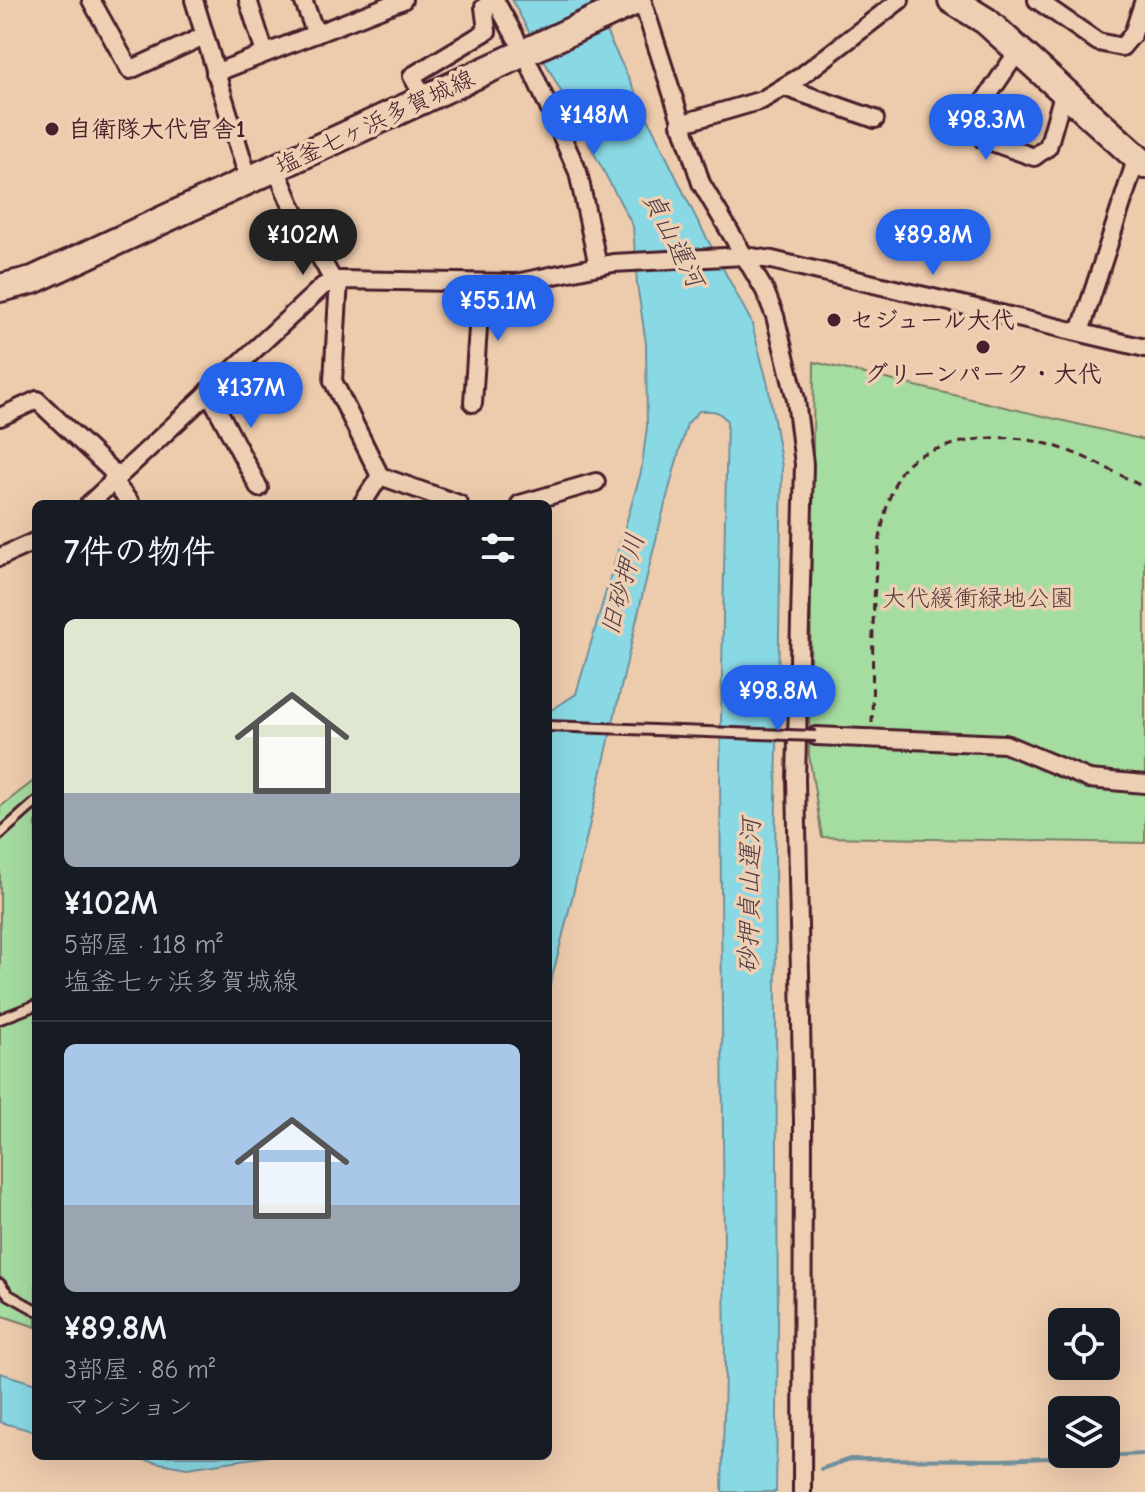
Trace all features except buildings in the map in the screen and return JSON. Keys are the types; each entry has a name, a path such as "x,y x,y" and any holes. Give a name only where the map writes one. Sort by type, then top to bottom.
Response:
{"main road":[{"name":"塩釜七ヶ浜多賀城線","path":"0,288 33,280 640,0"},
{"path":"952,0 986,21 1141,161"}],"street":[{"path":"91,0 130,70 204,36"},
{"path":"194,0 249,181"},
{"path":"248,0 265,53"},
{"path":"303,0 316,34"},
{"path":"215,73 403,0"},
{"path":"425,99 412,76 487,31 484,7 495,0 526,52 578,172 606,265"},
{"path":"640,0 701,183 765,291 775,316 796,400 804,464 796,779 803,1120 802,1492"},
{"path":"680,124 762,100 900,0"},
{"path":"1037,0 1098,42 1122,47 1133,34 1144,0"},
{"path":"1019,50 976,113 974,123 983,139 1034,157 1048,147 1064,91"},
{"path":"784,87 875,119"},
{"path":"1080,332 1141,161"},
{"path":"276,169 294,211 336,281 333,381 380,476 444,500"},
{"path":"93,500 323,286 336,281 516,283 606,265 744,256 1145,348"},
{"path":"473,403 481,283"},
{"path":"208,391 259,488"},
{"path":"1,415 37,400 114,478 128,500"},
{"path":"365,500 380,476"},
{"path":"534,500 596,482"},
{"path":"0,557 32,543"},
{"path":"816,736 1005,744 1089,779 1145,784"}],"lane":[{"path":"552,726 816,736"},
{"path":"0,834 32,806"},
{"path":"0,1019 32,1007"},
{"path":"0,1284 9,1295 32,1308"}],"path":[{"path":"872,738 880,539 887,503 900,472 918,455 986,437 1031,438 1079,453 1145,488"}],"green space":[{"name":"大代緩衝緑地公園","path":"814,362 1145,440 1145,843 822,837 809,755"},
{"path":"32,782 32,1326 0,1315 0,807"}],"water":[{"path":"512,0 591,0 694,214 751,321 768,385 782,467 775,854 776,1492 722,1492 725,1373 720,772 727,421 715,412 699,411 687,424 650,565 552,976 552,709 576,694 641,472 647,427 646,343 637,284 633,226"},
{"path":"0,1373 32,1383 32,1431 0,1422"},
{"path":"144,1460 241,1460 187,1468"}],"waterway":[{"path":"821,1469 850,1459 1000,1460 1145,1454"}],"place":[{"name":"自衛隊大代官舎1","path":"52,129"},
{"name":"セジュール大代","path":"834,320"},
{"name":"グリーンパーク・大代","path":"983,347"}],"water label":[{"name":"貞山運河","path":"674,239"},
{"name":"旧砂押川","path":"622,584"},
{"name":"砂押貞山運河","path":"749,896"}]}
